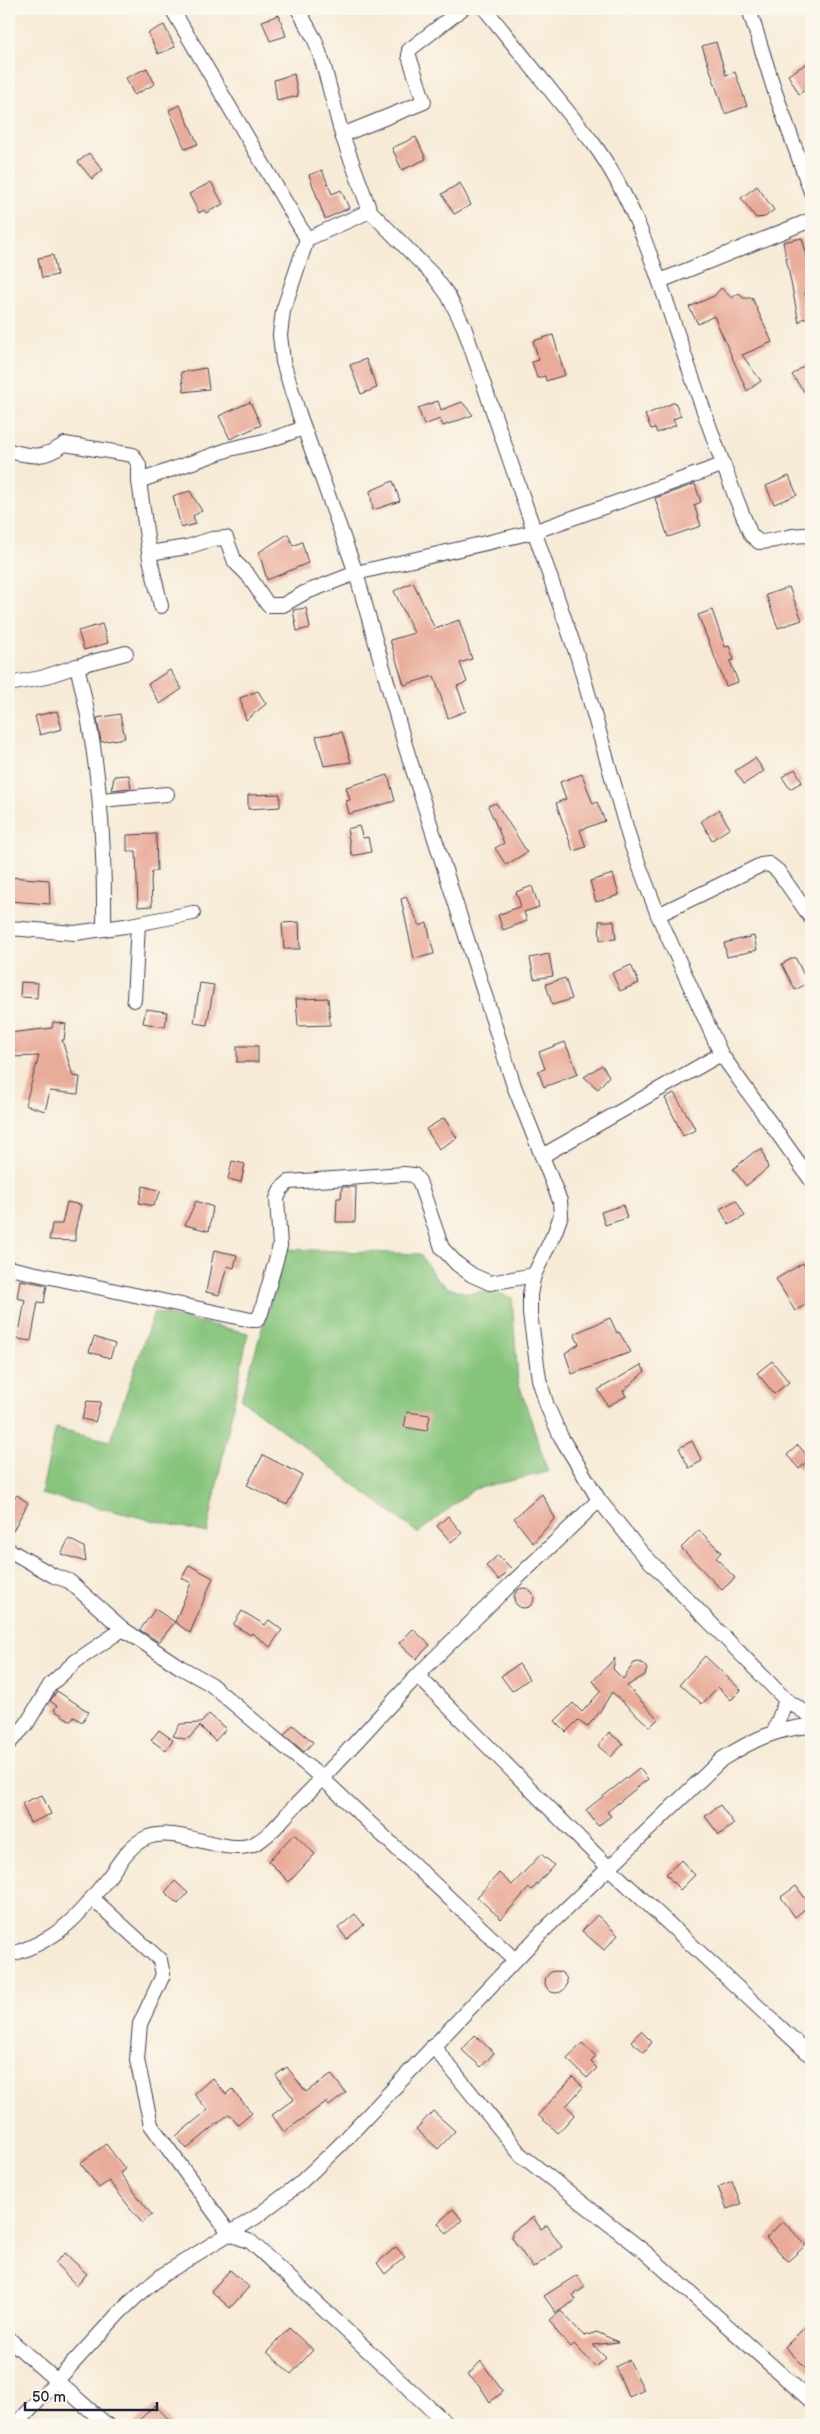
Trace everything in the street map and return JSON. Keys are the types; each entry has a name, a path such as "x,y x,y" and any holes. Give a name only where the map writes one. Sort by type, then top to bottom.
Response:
{"street":[{"path":"172,9 307,239"},
{"path":"298,9 315,40 342,135 370,211 433,275 448,295 473,353 533,532 578,658 632,844 658,915 721,1054 811,1180"},
{"path":"342,135 419,106 424,102 408,56 408,50 462,9"},
{"path":"485,9 610,167 623,192 660,281 722,465 751,535 759,542 773,542 803,534 811,536"},
{"path":"749,9 811,192"},
{"path":"370,211 307,239 283,311 280,335 283,362 304,428 356,573 405,745 514,1086 560,1201 562,1215 534,1275 530,1294 530,1314 540,1379 547,1406 562,1437 599,1500 641,1552 786,1700 811,1716"},
{"path":"660,281 811,220"},
{"path":"139,481 230,449 272,439 304,428"},
{"path":"9,451 31,456 49,454 65,444 133,455 139,465 139,481 150,553 161,606"},
{"path":"150,553 187,547 212,539 226,538 235,562 248,575 268,604 283,605 304,593 356,573 533,532 722,465"},
{"path":"9,684 41,678 126,653"},
{"path":"77,666 87,704 101,800 105,864 104,929"},
{"path":"101,800 167,794"},
{"path":"658,915 761,865 769,864 778,871 811,918"},
{"path":"9,928 75,933 138,924 193,913"},
{"path":"134,1000 138,924"},
{"path":"542,1156 721,1054"},
{"path":"9,1268 257,1320 261,1313 280,1246 277,1200 281,1189 289,1182 404,1174 414,1175 419,1181 442,1248 457,1264 472,1275 490,1282 534,1275"},
{"path":"9,1955 43,1942 68,1926 130,1848 147,1837 169,1834 231,1846 251,1845 265,1839 418,1676 599,1500"},
{"path":"9,1550 54,1576 69,1581 123,1629 180,1667 209,1683 323,1779 515,1960"},
{"path":"9,1743 26,1725 50,1685 76,1661 123,1629"},
{"path":"418,1676 609,1868 811,2056"},
{"path":"774,1732 786,1700"},
{"path":"16,2425 137,2296 164,2274 256,2217 299,2184 515,1960 722,1759 756,1738 786,1728 811,1726"},
{"path":"92,1898 160,1960 163,1975 140,2024 137,2060 151,2125 230,2234 251,2242 448,2425"},
{"path":"433,2046 521,2155 645,2252 811,2401"},
{"path":"9,2339 108,2425"}],"green space":[{"path":"286,1249 420,1254 437,1280 449,1288 467,1293 493,1291 512,1298 518,1381 548,1472 474,1489 418,1533 241,1399"},
{"path":"154,1312 248,1333 207,1533 41,1494 56,1428 110,1441"}],"building":[{"path":"279,15 286,36 270,41 262,21"},
{"path":"164,25 175,47 158,54 148,33"},
{"path":"716,42 726,75 735,72 747,106 725,114 702,46"},
{"path":"811,61 811,86 799,94 788,75"},
{"path":"147,68 155,84 134,95 126,78"},
{"path":"294,74 298,96 277,101 274,80"},
{"path":"180,105 198,144 185,149 169,110"},
{"path":"416,137 426,159 402,170 392,148"},
{"path":"89,153 103,170 92,179 78,162"},
{"path":"322,170 332,194 341,190 349,208 325,219 309,175"},
{"path":"211,182 223,204 206,213 204,210 199,213 189,194"},
{"path":"460,183 471,205 454,214 442,194"},
{"path":"757,186 774,210 765,217 756,218 741,198"},
{"path":"802,238 810,267 805,295 811,294 811,317 802,319 799,323 783,242"},
{"path":"53,255 57,275 42,278 38,258"},
{"path":"721,288 732,298 739,293 743,298 752,298 772,342 742,355 761,381 747,391 714,316 698,324 689,307 714,296"},
{"path":"553,335 565,375 546,381 545,376 537,378 532,362 539,360 533,341"},
{"path":"366,359 377,388 361,394 350,365"},
{"path":"811,360 811,401 792,375"},
{"path":"206,368 209,389 184,392 181,372"},
{"path":"438,401 441,410 462,402 473,415 443,426 440,419 424,425 418,408"},
{"path":"250,402 261,425 230,439 219,416"},
{"path":"675,402 681,416 673,419 676,425 657,433 655,428 651,429 645,415"},
{"path":"789,476 797,495 774,504 766,486"},
{"path":"393,481 400,501 373,510 370,491"},
{"path":"695,484 701,502 694,505 701,526 668,537 655,498"},
{"path":"190,491 202,511 193,516 196,524 181,528 173,496"},
{"path":"288,534 293,546 302,542 308,563 267,580 259,552"},
{"path":"413,582 435,629 459,620 472,659 460,663 467,682 457,686 466,711 448,718 434,676 404,685 390,640 414,633 394,591"},
{"path":"789,587 802,620 778,628 766,595"},
{"path":"306,608 310,628 297,631 293,610"},
{"path":"712,610 725,647 729,646 734,660 730,661 738,682 726,686 698,615"},
{"path":"102,624 108,643 84,650 78,631"},
{"path":"170,670 182,689 160,704 148,684"},
{"path":"258,691 266,704 246,720 240,698"},
{"path":"57,711 62,729 40,735 35,716"},
{"path":"120,714 125,738 101,742 97,718"},
{"path":"342,732 351,762 324,766 316,736"},
{"path":"755,758 764,771 744,784 735,771"},
{"path":"795,769 802,782 790,789 782,777"},
{"path":"582,774 593,804 597,802 605,821 580,830 586,847 573,851 556,803 566,799 560,782"},
{"path":"129,775 131,788 112,790 114,776"},
{"path":"388,775 395,801 349,814 346,801 350,800 346,787"},
{"path":"280,794 280,807 248,809 248,795"},
{"path":"496,803 527,852 506,865 495,848 504,843 488,806"},
{"path":"719,810 730,828 712,840 701,821"},
{"path":"359,826 363,838 368,837 371,852 352,856 347,829"},
{"path":"156,834 157,871 152,871 152,906 138,907 136,851 127,851 127,835"},
{"path":"613,874 619,895 596,902 590,881"},
{"path":"9,877 49,880 50,904 9,901"},
{"path":"532,886 539,907 524,912 527,921 503,930 498,915 521,906 516,892"},
{"path":"406,897 420,926 427,923 434,954 414,959 401,899"},
{"path":"599,921 614,921 616,939 600,940"},
{"path":"299,922 300,949 284,949 282,923"},
{"path":"754,936 757,950 727,957 724,943"},
{"path":"549,954 553,976 534,979 530,958"},
{"path":"795,957 808,983 795,990 782,964"},
{"path":"631,965 639,983 620,991 612,973"},
{"path":"565,978 572,999 552,1005 546,984"},
{"path":"21,982 38,983 37,998 20,997"},
{"path":"200,983 214,985 207,1025 194,1023"},
{"path":"328,998 330,1025 298,1026 296,999"},
{"path":"146,1009 167,1012 165,1027 143,1023"},
{"path":"53,1022 66,1024 64,1040 62,1040 73,1076 80,1077 78,1094 50,1091 45,1111 25,1105 39,1056 9,1057 9,1033 52,1028"},
{"path":"565,1042 578,1074 544,1087 538,1071 545,1069 539,1052"},
{"path":"237,1046 258,1046 258,1062 237,1062"},
{"path":"602,1065 609,1076 598,1089 584,1077"},
{"path":"674,1093 696,1130 683,1136 665,1098"},
{"path":"444,1118 457,1138 439,1149 426,1129"},
{"path":"762,1149 768,1168 746,1186 733,1169 754,1152"},
{"path":"232,1161 245,1164 241,1182 228,1179"},
{"path":"143,1186 161,1191 153,1206 139,1203"},
{"path":"342,1187 356,1187 355,1222 336,1222 337,1198 341,1198"},
{"path":"736,1200 745,1216 729,1225 720,1209"},
{"path":"196,1201 213,1207 209,1231 185,1225"},
{"path":"67,1202 81,1205 75,1231 75,1241 49,1240 52,1224 62,1224"},
{"path":"623,1205 627,1218 605,1225 601,1212"},
{"path":"214,1250 237,1255 234,1268 227,1266 219,1295 206,1292"},
{"path":"803,1263 811,1277 811,1301 795,1311 776,1279"},
{"path":"20,1280 47,1285 44,1303 38,1302 31,1341 18,1339 25,1300 17,1298"},
{"path":"610,1318 617,1333 619,1332 631,1352 572,1374 565,1353 579,1344 575,1336 576,1333"},
{"path":"94,1337 115,1344 110,1358 89,1352"},
{"path":"772,1361 789,1382 774,1394 757,1373"},
{"path":"641,1365 645,1371 623,1391 626,1396 608,1406 598,1390"},
{"path":"87,1401 101,1402 95,1422 82,1419"},
{"path":"407,1412 430,1415 427,1431 404,1427"},
{"path":"692,1441 702,1461 689,1468 679,1448"},
{"path":"798,1445 810,1459 799,1469 787,1455"},
{"path":"263,1455 302,1475 287,1505 247,1485"},
{"path":"542,1494 555,1518 533,1543 514,1518"},
{"path":"17,1495 28,1503 9,1538 9,1505"},
{"path":"448,1516 462,1533 451,1542 437,1526"},
{"path":"699,1530 721,1552 716,1558 735,1578 722,1590 681,1548"},
{"path":"69,1539 84,1547 86,1562 61,1554"},
{"path":"498,1555 511,1568 499,1580 486,1566"},
{"path":"189,1565 213,1578 190,1633 175,1622 191,1583 182,1578"},
{"path":"524,1588 531,1591 534,1598 531,1605 524,1608 517,1605 514,1598 517,1591"},
{"path":"155,1609 175,1622 159,1642 140,1630"},
{"path":"242,1611 265,1625 269,1620 282,1630 270,1647 252,1633 251,1635 233,1625"},
{"path":"413,1629 430,1645 416,1659 399,1643"},
{"path":"705,1656 741,1690 731,1700 718,1687 702,1704 680,1684"},
{"path":"615,1658 613,1669 623,1679 634,1663 644,1664 647,1669 645,1675 627,1686 658,1719 650,1727 612,1692 599,1713 587,1727 578,1720 566,1732 555,1721 573,1703 582,1712 601,1691 593,1681"},
{"path":"519,1664 529,1679 512,1691 501,1676"},
{"path":"57,1691 89,1712 82,1722 74,1717 71,1721 54,1710 57,1706 50,1701"},
{"path":"209,1714 226,1729 215,1741 200,1726 189,1738 184,1739 173,1736 180,1724 201,1723"},
{"path":"293,1725 313,1742 304,1752 284,1735"},
{"path":"159,1730 173,1740 166,1751 151,1740"},
{"path":"609,1732 623,1744 611,1757 598,1746"},
{"path":"639,1768 648,1779 607,1812 611,1816 598,1826 586,1810"},
{"path":"42,1795 51,1814 30,1823 22,1803"},
{"path":"720,1805 734,1824 719,1835 705,1816"},
{"path":"294,1834 315,1854 289,1882 268,1861"},
{"path":"541,1854 554,1865 532,1890 529,1888 501,1919 477,1897 499,1873 512,1885"},
{"path":"681,1860 695,1875 680,1890 666,1874"},
{"path":"175,1881 188,1893 178,1904 165,1892"},
{"path":"796,1886 810,1905 795,1917 781,1897"},
{"path":"355,1914 364,1925 347,1939 338,1928"},
{"path":"597,1915 618,1935 604,1950 582,1931"},
{"path":"556,1971 564,1974 567,1982 564,1990 556,1993 548,1990 545,1982 548,1974"},
{"path":"641,2031 652,2042 644,2052 631,2041"},
{"path":"475,2035 494,2053 481,2067 462,2050"},
{"path":"582,2043 596,2056 591,2062 597,2068 587,2078 567,2059"},
{"path":"287,2067 306,2092 331,2074 346,2093 329,2106 326,2102 284,2132 272,2115 294,2099 276,2075"},
{"path":"573,2077 583,2087 566,2106 575,2114 558,2133 538,2115"},
{"path":"212,2078 226,2094 232,2089 252,2113 238,2125 229,2114 187,2149 176,2136 208,2110 194,2094"},
{"path":"433,2111 455,2131 438,2149 416,2129"},
{"path":"106,2144 125,2169 120,2173 152,2215 142,2223 109,2181 99,2188 80,2163"},
{"path":"732,2181 741,2204 727,2209 718,2187"},
{"path":"453,2209 462,2220 447,2234 438,2223"},
{"path":"533,2217 541,2229 547,2225 562,2247 533,2268 512,2238 512,2232"},
{"path":"783,2221 806,2245 788,2261 766,2238"},
{"path":"396,2247 405,2257 385,2274 377,2263"},
{"path":"65,2253 87,2274 76,2285 55,2263"},
{"path":"230,2270 249,2287 230,2308 211,2291"},
{"path":"577,2275 585,2287 573,2295 576,2300 556,2313 544,2296"},
{"path":"561,2311 584,2336 597,2332 618,2342 593,2345 606,2358 596,2367 574,2344 571,2347 557,2332 550,2320"},
{"path":"811,2321 811,2373 785,2347"},
{"path":"289,2328 313,2350 291,2374 267,2352"},
{"path":"629,2360 644,2390 629,2397 615,2367"},
{"path":"481,2361 503,2392 490,2402 479,2385 468,2375"},
{"path":"155,2405 174,2425 134,2425"}]}
